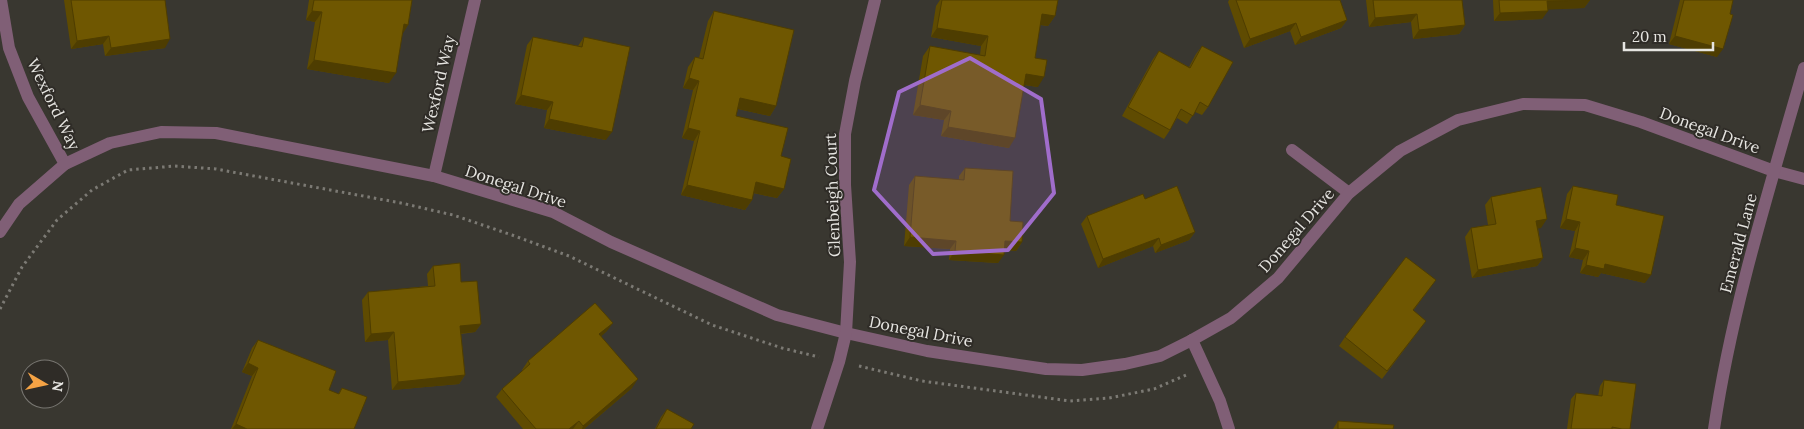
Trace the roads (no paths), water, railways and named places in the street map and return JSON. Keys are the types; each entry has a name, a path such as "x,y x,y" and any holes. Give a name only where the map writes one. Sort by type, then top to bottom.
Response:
{"street":[{"name":"Wexford Way","path":"1,0 9,48 28,97 65,164"},
{"name":"Wexford Way","path":"434,176 475,0"},
{"name":"Glenbeigh Court","path":"817,429 839,362 846,333 850,262 845,185 845,134 855,81 875,0"},
{"name":"Emerald Lane","path":"1714,429 1720,387 1741,289 1804,68"},
{"name":"Donegal Drive","path":"0,232 20,204 65,164 110,143 161,132 216,133 434,176 554,212 611,242 777,315 927,351 1046,369 1082,370 1126,364 1160,356 1231,318 1278,278 1349,193 1400,150 1458,120 1523,104 1585,105 1641,122 1774,171 1804,179"},
{"path":"1292,150 1349,193"},
{"path":"1192,340 1220,401 1229,429"}]}
